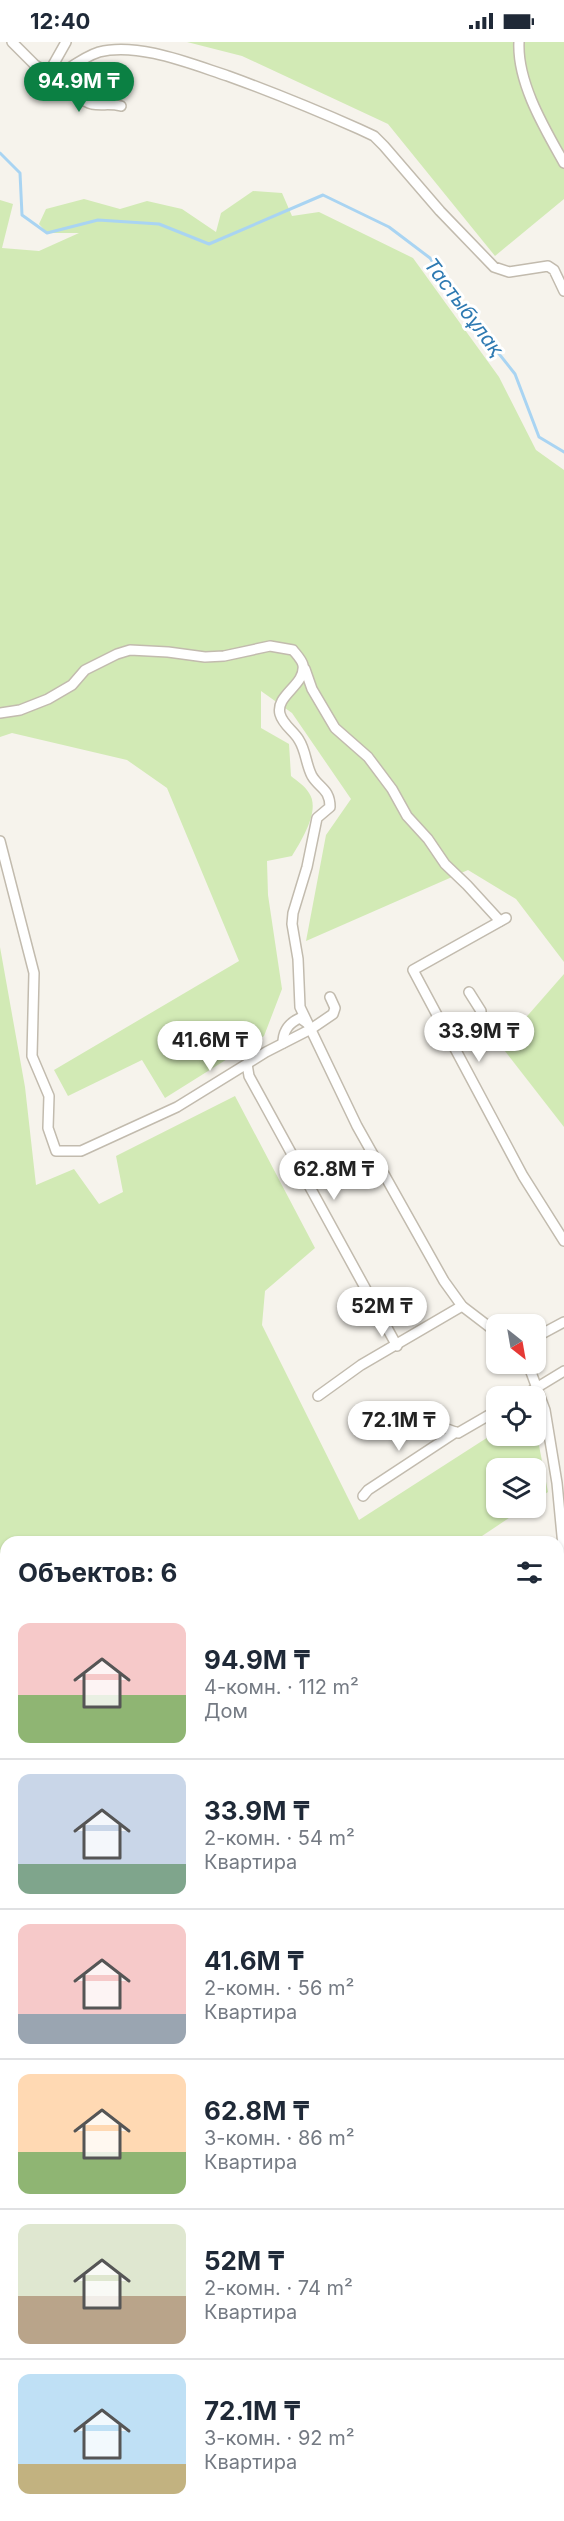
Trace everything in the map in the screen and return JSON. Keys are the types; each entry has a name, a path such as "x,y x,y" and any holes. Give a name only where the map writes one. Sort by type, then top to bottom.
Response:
{"street":[{"path":"12,42 35,65 52,75 85,101 92,104 108,103 121,106"},
{"path":"52,75 66,42"},
{"path":"519,42 525,83 532,102 564,164"},
{"path":"52,75 100,52 116,50 165,56 264,88 374,136 397,159 440,212 494,267 509,272 548,266 554,270 564,291"},
{"path":"0,713 20,710 48,699 72,685 85,670 130,650 205,657 224,656 270,646 292,650 303,664 312,689 335,728 368,757 392,789 407,816 428,839 445,864 503,919 413,970 532,1192 564,1241"},
{"path":"303,664 302,675 280,706 280,714 298,738 312,777 322,786 330,802 330,807 317,818 292,924 298,959 298,996 307,1028"},
{"path":"0,841 34,973 32,1056 50,1096 48,1128 56,1152 81,1151 177,1107 333,1014 335,1008 330,997"},
{"path":"448,1035 454,1036 479,1023 481,1011 469,992"},
{"path":"282,1043 283,1035 291,1022 300,1018 357,1126 444,1281 462,1306 486,1324"},
{"path":"247,1064 254,1086 397,1346"},
{"path":"318,1396 361,1365 462,1306"},
{"path":"546,1332 564,1322"},
{"path":"539,1386 564,1371"},
{"path":"546,1416 557,1483 562,1536"},
{"path":"363,1496 409,1462 456,1432 468,1429 486,1417"},
{"path":"415,1424 420,1433 442,1427 456,1432"}],"green space":[{"path":"187,42 564,42 564,199 495,256 388,124 242,56"},
{"path":"253,191 282,193 292,216 319,212 413,258 499,377 536,450 564,470 564,962 516,899 468,870 306,941 326,835 351,799 292,713 261,691 261,728 289,744 291,776 307,790 313,808 308,825 292,856 267,861 268,895 282,989 264,1036 165,1098 142,1060 68,1096 54,1070 239,961 167,788 127,760 12,733 0,737 0,200 13,204 2,248 39,251 79,233 47,233 39,224 46,209 84,199 120,209 147,201 182,209 216,232 221,213"},
{"path":"0,947 25,1087 36,1185 74,1169 99,1204 123,1192 116,1156 235,1096 315,1248 265,1291 262,1325 359,1520 486,1438 486,1446 539,1446 541,1458 486,1458 486,1518 509,1518 482,1536 0,1536"},
{"path":"564,974 564,1127 501,1046"}],"waterway":[{"name":"Тастыбұлақ","path":"0,153 20,173 22,215 47,233 98,220 159,224 209,244 323,195 389,227 430,258 465,311 515,374 539,437 564,452"}]}
